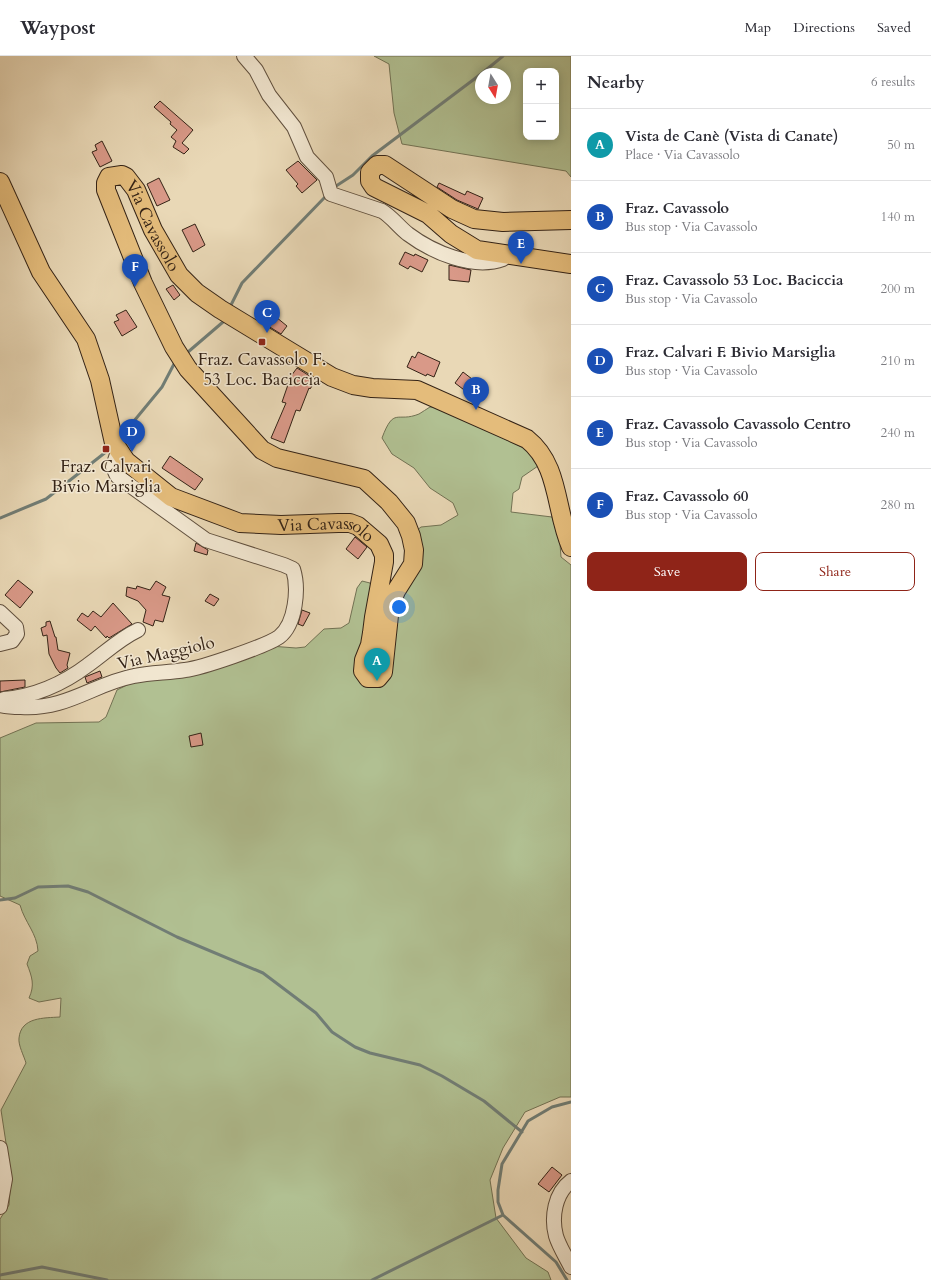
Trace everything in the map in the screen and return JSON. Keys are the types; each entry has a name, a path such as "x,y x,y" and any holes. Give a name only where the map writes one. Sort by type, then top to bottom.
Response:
{"main road":[{"path":"571,220 503,222 474,219 452,209 385,165 377,165 370,172 370,181 374,187 428,214 465,244 477,250 571,264"},
{"name":"Via Cavassolo","path":"116,448 126,461 171,497 240,523 282,525 350,523 358,526 374,538 382,549 384,562 370,645 364,660 363,671 368,678 374,679 381,675 385,668 390,606 396,591 413,564 414,550 412,536 406,523 375,487 364,479 276,458 262,450 188,369 174,347 143,283 107,194 107,180 113,176 119,175 126,177 136,190 152,230 179,275 197,293 217,307 332,377 353,385 372,388 417,390 527,439 541,452 547,462 553,481 563,528 571,547"},
{"path":"0,182 41,272 86,339 100,380 116,448"}],"street":[{"path":"244,56 256,70 269,95 294,126 307,157 326,177 331,194 382,212 389,216 408,234 446,255 490,263 503,259 505,255"},
{"name":"Via Maggiolo","path":"0,705 48,707 124,678 150,673 186,670 204,665 270,642 280,636 294,612 297,581 293,569 201,537 117,476 113,467 116,448"},
{"path":"0,612 16,627 17,634 12,641 0,644"},
{"path":"0,700 24,697 52,688 88,666 123,637 138,630"},
{"path":"0,1148 5,1179 0,1207"},
{"path":"571,1181 562,1190 558,1199 555,1226 556,1236 571,1267"}],"green space":[{"path":"374,56 571,56 571,177 566,171 402,144 394,113 389,64"},
{"path":"430,407 437,407 528,450 538,466 522,477 519,489 513,493 511,512 552,517 560,544 561,557 571,565 571,1097 560,1097 525,1112 503,1148 490,1180 496,1218 526,1258 548,1272 551,1280 0,1280 0,1219 9,1205 11,1176 1,1110 26,1063 19,1044 21,1031 24,1026 34,1020 60,1017 61,998 39,1002 29,998 32,989 32,981 27,964 30,956 38,951 37,945 20,905 0,896 0,738 36,723 99,722 106,717 117,690 133,682 270,646 296,648 305,647 324,629 341,628 349,623 357,588 362,581 370,583 373,592 362,645 354,672 358,680 375,686 416,531 421,527 441,525 458,515 453,503 430,488 414,468 392,454 382,438 386,428 393,419 397,417 406,417 419,414"}],"building":[{"path":"160,101 193,130 182,143 189,149 184,154 173,147 176,141 171,137 177,130 170,124 171,122 154,107"},
{"path":"102,141 112,161 100,167 92,152 97,150 95,145"},
{"path":"298,161 317,180 302,193 296,186 298,184 286,170"},
{"path":"159,178 170,200 157,206 147,184"},
{"path":"439,183 465,195 467,191 483,198 478,209 457,200 437,187"},
{"path":"195,224 205,245 193,252 182,230"},
{"path":"405,252 414,256 415,254 428,260 422,272 410,266 408,269 399,264"},
{"path":"449,265 471,270 469,282 449,280"},
{"path":"173,285 180,295 174,300 166,289"},
{"path":"265,308 287,326 281,334 257,319"},
{"path":"126,310 137,327 122,336 114,322 119,320 116,315"},
{"path":"418,352 440,362 434,377 427,374 426,376 407,367 412,356 415,358"},
{"path":"297,368 316,380 310,389 309,388 300,411 296,410 284,443 271,438 286,403 282,402 291,376"},
{"path":"463,372 481,386 472,396 455,383"},
{"path":"170,456 203,479 195,490 162,468"},
{"path":"355,537 367,547 358,559 346,549"},
{"path":"196,543 208,550 207,555 194,551"},
{"path":"18,580 33,592 20,608 5,595"},
{"path":"156,581 166,587 162,595 170,597 163,622 155,620 153,626 143,622 146,610 138,601 126,596 127,587 136,589 137,586 150,590"},
{"path":"210,594 219,599 214,606 205,601"},
{"path":"113,603 132,624 109,638 107,636 106,638 95,626 91,631 77,620 82,613 88,617 93,611 101,617"},
{"path":"302,610 310,613 303,626 298,624"},
{"path":"50,621 56,637 58,650 70,653 67,665 68,668 60,673 49,654 47,635 43,636 41,628 46,626 46,622"},
{"path":"100,671 102,677 87,683 85,677"},
{"path":"25,680 25,687 0,692 0,681"},
{"path":"201,733 203,745 191,747 189,736"},
{"path":"552,1167 562,1175 549,1192 538,1184"}],"waterway":[{"path":"488,68 503,56"},
{"path":"333,188 353,175 372,156 475,79"},
{"path":"231,305 242,283 326,196"},
{"path":"188,352 223,322"},
{"path":"120,438 162,387 174,364"},
{"path":"0,518 46,499 111,448"},
{"path":"0,900 15,898 38,887 68,886 88,892 177,937 263,973 316,1013 332,1032 355,1047 370,1053 420,1065 442,1076 484,1101 522,1132"},
{"path":"567,1280 556,1262 503,1215 498,1202 498,1190 502,1164 528,1121 552,1107 571,1102"},
{"path":"372,1280 503,1215"},
{"path":"0,1275 42,1267 107,1280"}],"place":[{"name":"Fraz. Cavassolo Cavassolo Centro","path":"521,264"},
{"name":"Fraz. Cavassolo 60","path":"135,287"},
{"name":"Fraz. Cavassolo 53 Loc. Baciccia","path":"267,333"},
{"name":"Fraz. Cavassolo F. 53 Loc. Baciccia","path":"262,342"},
{"name":"Fraz. Cavassolo","path":"476,410"},
{"name":"Fraz. Calvari Bivio Marsiglia","path":"106,449"},
{"name":"Fraz. Calvari F. Bivio Marsiglia","path":"132,452"},
{"name":"Vista de Canè (Vista di Canate)","path":"377,681"}]}
